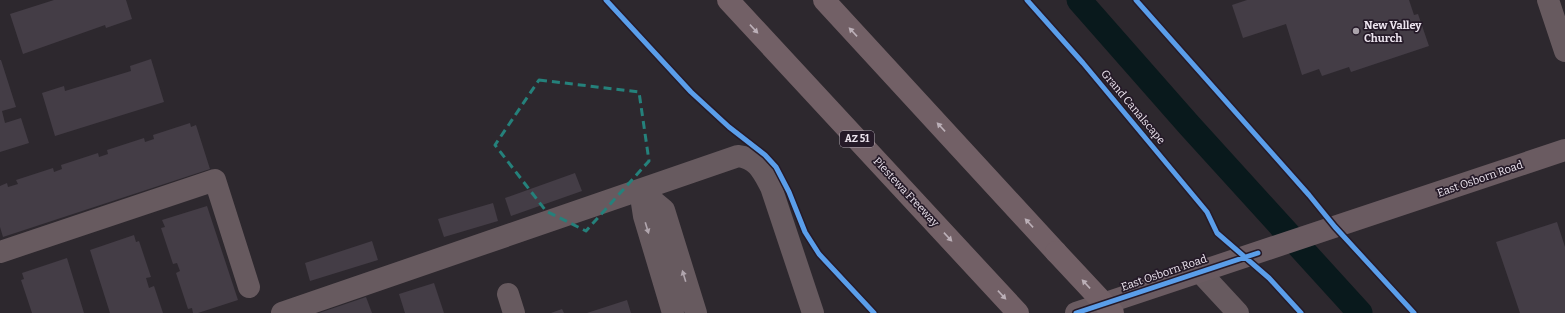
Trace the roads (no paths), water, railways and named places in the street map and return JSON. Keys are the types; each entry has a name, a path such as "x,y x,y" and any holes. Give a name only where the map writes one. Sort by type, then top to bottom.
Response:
{"highway":[{"name":"Piestewa Freeway","path":"728,0 1018,313"},
{"path":"824,0 1113,313"}],"main road":[{"name":"East Osborn Road","path":"1076,313 1565,150"}],"street":[{"path":"1548,0 1565,51"},
{"path":"282,313 738,156 747,157 756,163 764,172 771,187 813,313"},
{"path":"0,252 215,180 249,287"},
{"path":"640,190 644,216 673,313"},
{"path":"640,190 664,210 696,313"},
{"path":"1200,272 1238,313"}],"waterway":[{"path":"1079,0 1189,125 1360,313"}],"place":[{"name":"New Valley Church","path":"1356,31"}]}
